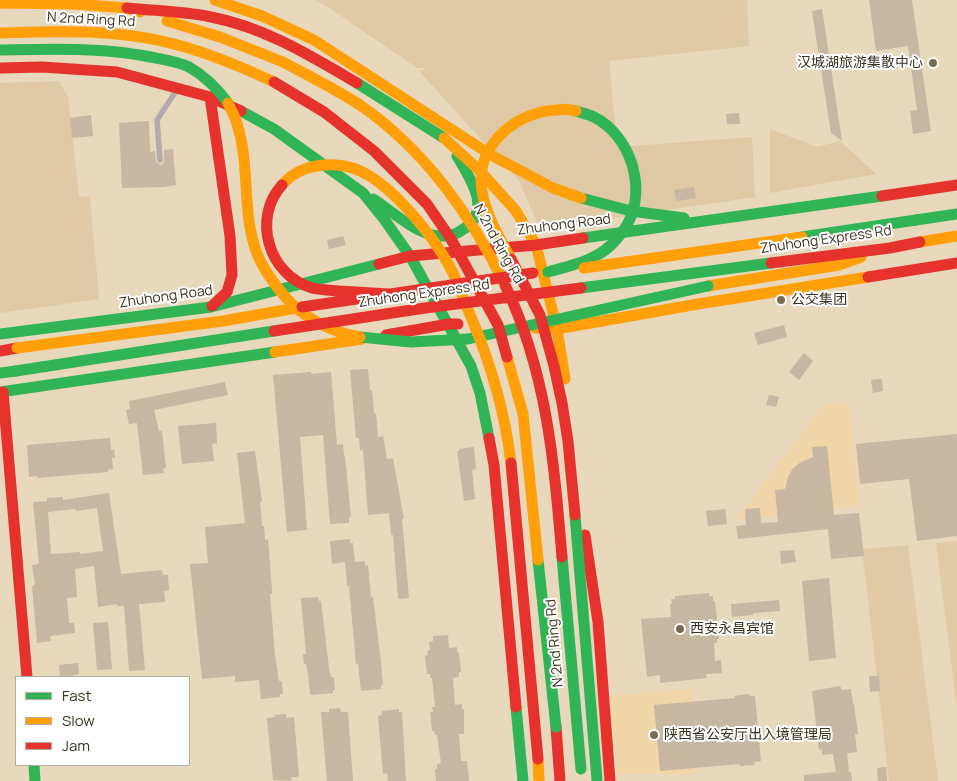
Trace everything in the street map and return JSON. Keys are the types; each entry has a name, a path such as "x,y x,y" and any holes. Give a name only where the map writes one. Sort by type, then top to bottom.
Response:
{"main road":[{"path":"215,0 289,28 314,40 491,155 553,188 590,201 631,211 708,220"},
{"name":"N 2nd Ring Rd","path":"0,3 73,4 127,8 220,36 283,62 361,106 422,159 459,204 475,227 500,274 521,321 538,374 547,413 553,454 581,775"},
{"path":"127,8 212,17 260,31 291,46 412,115 444,138 480,171 516,211 536,245 557,329 598,622 610,781"},
{"name":"N 2nd Ring Rd","path":"0,33 110,34 173,44 223,60 274,82 324,112 367,145 427,204 451,239 498,325 523,414 560,781"},
{"path":"0,50 92,48 138,54 173,61 190,68 216,85 227,100 237,121 244,148 249,222 253,241 268,276 288,300 302,312 336,331 357,336 419,341 469,339 489,336 540,322 708,286 839,264 890,248"},
{"path":"0,68 42,67 116,72 210,97 247,113 274,129 363,193 418,229 432,235 443,236 461,232 468,228 476,214 478,203 475,191 444,138 422,109 386,100"},
{"path":"210,97 230,236 232,275 227,292 211,307"},
{"path":"548,272 588,260 610,246 628,225 636,200 636,179 632,159 618,136 597,118 557,108 544,110 521,118 511,126 494,143 484,165 481,178 484,202 494,228 527,286 539,314 562,404 574,503 597,781"},
{"path":"389,294 307,287 294,280 282,268 269,244 266,212 270,200 286,178 312,164 328,163 345,165 376,179 390,189 423,227 452,273 488,359 508,440 540,781"},
{"name":"Zhuhong Road","path":"0,334 211,307 410,256 536,245 957,185"},
{"path":"363,193 410,256 471,366 480,393 494,465 522,781"},
{"name":"Zhuhong Express Rd","path":"0,351 223,321 389,294 957,214"},
{"name":"Zhuhong Express Rd","path":"0,373 425,308 890,248 957,236"},
{"path":"27,676 1,392 342,342 449,324 557,329 698,304 957,263"},
{"path":"34,766 35,781"}],"lane":[{"path":"160,160 157,120 178,87"}],"shaded area":[{"path":"316,0 747,0 749,46 609,61 617,147 752,137 755,197 540,229 519,181 419,71 427,68 417,68"},
{"path":"59,81 68,97 79,196 90,197 99,299 0,313 0,83"},
{"path":"770,129 817,147 840,141 876,174 770,193"},
{"path":"849,402 859,505 736,520 823,405"},
{"path":"957,541 957,708 936,543"},
{"path":"908,545 938,781 889,781 862,549"},
{"name":"陕西省公安厅出入境管理局","path":"692,689 698,774 617,774 610,696"}],"building":[{"path":"869,0 912,0 931,131 913,134 910,111 917,110 908,46 876,51"},
{"path":"822,9 842,141 831,133 812,11"},
{"path":"739,113 740,124 727,124 726,114"},
{"path":"91,115 93,136 72,138 70,118"},
{"path":"149,121 150,152 155,151 156,162 161,165 164,162 164,150 173,149 176,185 122,188 119,123"},
{"path":"694,187 696,198 676,201 674,190"},
{"path":"343,236 346,245 329,249 327,240"},
{"path":"784,325 787,337 758,345 754,333"},
{"path":"804,353 813,361 799,380 789,372"},
{"path":"368,369 374,414 376,413 378,437 383,436 387,459 393,458 404,519 402,519 409,598 398,599 393,535 391,535 389,513 368,515 363,450 360,451 359,438 356,438 350,370"},
{"path":"311,372 311,374 331,372 337,445 343,444 351,517 349,517 349,523 330,524 323,435 300,437 307,530 287,532 273,375"},
{"path":"882,379 883,391 873,393 871,380"},
{"path":"225,382 228,395 154,410 159,431 162,431 166,468 163,469 164,473 143,475 137,423 129,424 126,410 130,409 129,401"},
{"path":"769,395 779,397 776,407 766,405"},
{"path":"216,423 217,443 212,444 214,461 182,464 178,426"},
{"path":"957,434 957,536 917,541 909,479 860,484 856,444"},
{"path":"110,438 111,450 114,449 115,458 112,458 113,469 108,470 108,472 37,478 37,476 29,477 27,445"},
{"path":"827,446 834,515 859,513 864,556 831,559 828,529 738,539 736,526 746,525 745,509 760,508 761,523 778,522 775,490 785,489 793,468 813,457 812,447"},
{"path":"474,447 476,469 472,470 475,499 464,501 457,451"},
{"path":"255,451 262,502 260,502 262,526 264,526 265,540 268,539 275,655 279,681 282,681 283,694 280,694 280,697 261,699 259,680 235,682 235,676 202,679 190,564 208,563 205,527 245,523 237,453"},
{"path":"109,493 121,574 162,570 163,575 168,575 169,590 164,591 165,602 139,604 145,670 129,671 124,606 117,606 117,604 98,607 94,566 75,569 77,597 67,598 69,623 74,623 75,633 50,636 51,641 37,643 32,586 35,585 32,565 39,564 33,502 47,501 47,498 63,497 63,500","holes":["97,508 103,551 80,554 80,552 51,554 48,512"]},
{"path":"725,509 727,524 708,526 706,511"},
{"path":"350,539 350,543 353,543 355,562 365,561 365,566 368,565 381,662 383,685 381,685 381,689 361,691 358,664 356,664 345,562 332,564 330,541"},
{"path":"794,550 796,562 781,564 780,551"},
{"path":"829,578 836,658 809,661 802,581"},
{"name":"西安永昌宾馆","path":"709,593 709,596 713,596 713,601 715,601 719,639 717,639 717,643 714,643 715,661 721,660 722,673 706,674 707,678 660,683 660,675 647,677 641,619 671,617 670,604 672,604 671,599 675,599 675,596"},
{"path":"318,597 319,601 321,601 329,668 331,677 334,677 335,690 333,690 333,693 310,695 308,674 303,654 306,654 301,598"},
{"path":"779,600 780,611 732,617 731,604"},
{"path":"108,622 112,669 97,670 93,623"},
{"path":"448,635 449,648 457,647 457,653 459,652 461,672 459,672 459,677 453,678 455,705 462,704 462,709 464,709 464,734 459,734 461,761 467,761 469,781 436,781 435,769 437,769 437,764 441,763 437,735 432,731 430,712 433,712 432,707 435,707 432,678 430,678 430,674 427,674 425,656 428,655 427,651 430,650 429,642 433,641 433,636"},
{"path":"78,663 79,674 60,676 59,665"},
{"path":"869,676 879,676 880,691 870,692"},
{"path":"840,686 842,690 851,689 858,734 855,734 857,752 847,753 852,781 804,781 804,775 836,772 833,754 822,755 822,749 819,750 812,691"},
{"path":"749,694 749,696 755,696 761,761 754,762 755,765 740,766 740,764 660,771 654,705 735,698 734,696"},
{"path":"340,708 341,712 348,712 353,781 327,781 321,712 329,712 329,709"},
{"path":"399,709 399,712 402,712 406,781 388,781 387,773 383,774 378,716 382,715 382,711"},
{"path":"286,714 286,718 294,717 299,777 291,777 292,781 273,780 267,718"},
{"path":"886,767 887,781 878,781 877,768"}],"traffic: fast":[{"path":"0,50 98,50 137,54 173,61 189,67 200,74 215,87 228,103"},
{"path":"357,83 444,138"},
{"path":"241,111 274,129 363,193 384,219 410,256 471,366 480,393 489,438"},
{"path":"548,272 581,262 605,251 616,240 628,223 636,194 632,163 626,149 617,136 607,125 594,117 576,111"},
{"path":"373,199 424,232 440,236 459,232 472,223 477,214 478,204 473,184 457,156"},
{"path":"583,238 882,196"},
{"path":"581,198 631,211 684,218"},
{"path":"916,220 957,214"},
{"path":"802,237 916,220"},
{"path":"581,288 771,263"},
{"path":"0,334 211,307 379,264"},
{"path":"360,337 411,342 468,339 708,286"},
{"path":"16,371 274,331"},
{"path":"0,392 275,352"},
{"path":"0,373 16,371"},
{"path":"575,515 597,780"},
{"path":"562,557 581,769"},
{"path":"538,560 556,727"},
{"path":"516,707 523,781"},
{"path":"34,766 35,781"}],"traffic: slow":[{"path":"215,0 262,16 314,40 491,155 553,188 581,198"},
{"path":"0,3 73,4 127,8 140,12"},
{"path":"167,21 220,37 283,62"},
{"path":"0,33 88,32 153,39 213,56 274,82"},
{"path":"283,62 360,105 405,142 425,163 461,209 492,259 505,285"},
{"path":"228,103 241,139 251,233 264,269 287,299 303,313 320,324 360,337"},
{"path":"511,259 484,202 481,181 482,167 487,153 495,141 516,122 543,112 559,110 576,111"},
{"path":"444,138 480,171 516,211 536,245 557,329 565,379"},
{"path":"282,185 300,171 321,165 353,168 368,175 382,185 420,223 435,243 454,275 478,335 501,407 511,463"},
{"path":"920,242 957,236"},
{"path":"584,268 802,237"},
{"path":"708,286 839,265 861,257"},
{"path":"535,328 557,329 868,277"},
{"path":"17,348 223,321 302,307"},
{"path":"275,352 362,339"},
{"path":"507,357 523,414 538,560"},
{"path":"538,759 539,781"}],"traffic: jam":[{"path":"127,8 200,15 250,28 287,44 357,83"},
{"path":"0,68 42,67 117,72 210,97 241,111"},
{"path":"274,82 324,112 374,151 427,204 451,239 498,325 507,357"},
{"path":"210,97 230,236 232,275 227,292 212,306"},
{"path":"282,185 273,198 268,213 267,229 269,244 275,258 285,271 297,281 312,288 389,294"},
{"path":"882,196 957,185"},
{"path":"379,264 410,256 536,245 583,238"},
{"path":"771,263 890,248 920,242"},
{"path":"511,259 540,315 554,366 568,441 575,515"},
{"path":"868,277 957,263"},
{"path":"302,307 533,273"},
{"path":"505,285 519,318 539,384 552,452 562,557"},
{"path":"274,331 425,308 581,288"},
{"path":"386,335 458,324"},
{"path":"0,351 17,348"},
{"path":"3,392 27,676"},
{"path":"489,438 494,465 516,707"},
{"path":"511,463 538,759"},
{"path":"585,535 598,622 610,781"},
{"path":"556,727 560,781"}],"place":[{"name":"汉城湖旅游集散中心","path":"933,63"},
{"name":"公交集团","path":"781,300"},
{"name":"西安永昌宾馆","path":"680,629"},
{"name":"陕西省公安厅出入境管理局","path":"654,735"}]}
